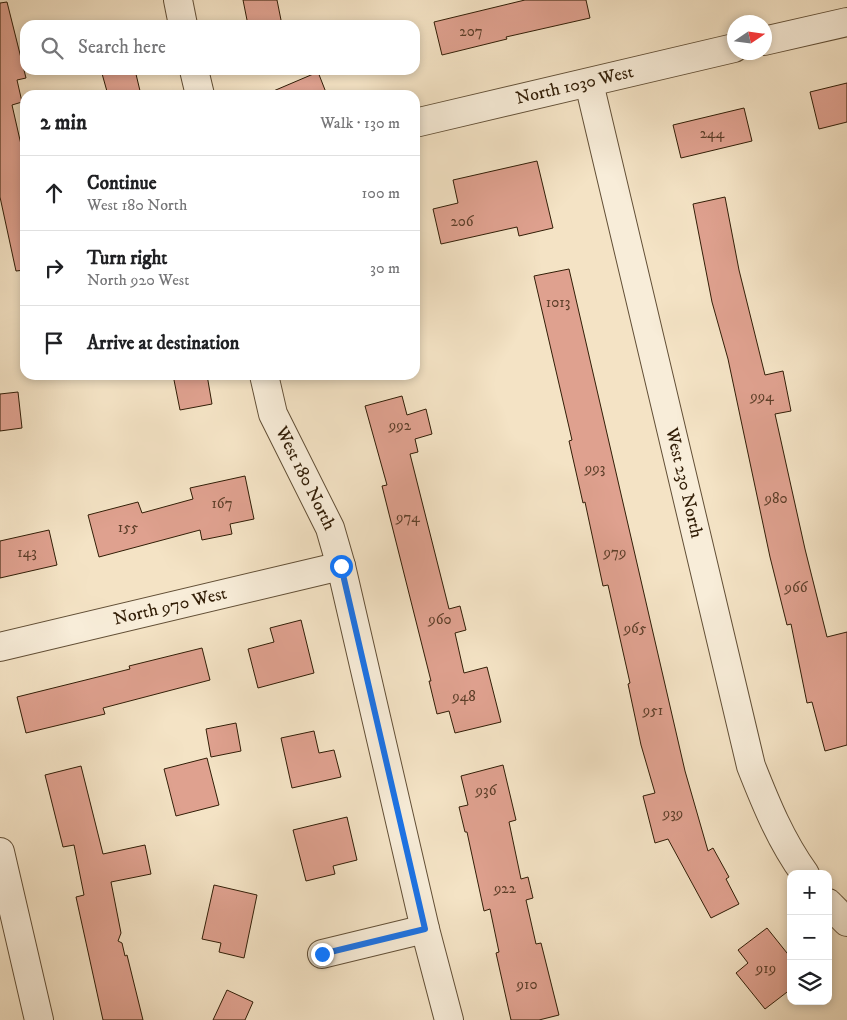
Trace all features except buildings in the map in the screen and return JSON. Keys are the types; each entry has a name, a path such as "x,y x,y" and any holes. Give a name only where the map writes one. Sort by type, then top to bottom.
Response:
{"street":[{"path":"178,0 182,20"},
{"path":"772,39 847,22"},
{"name":"North 1030 West","path":"420,122 727,50"},
{"path":"195,75 199,90"},
{"name":"West 230 North","path":"589,83 751,766 769,813 793,858 802,870"},
{"name":"West 180 North","path":"265,380 273,414 330,528 341,566 425,929 450,1020"},
{"name":"North 970 West","path":"0,647 341,566"},
{"path":"0,852 12,957 39,1020"},
{"path":"832,907 847,922"},
{"path":"322,954 425,929"}],"route":[{"path":"322,954 425,929 341,566"}]}
